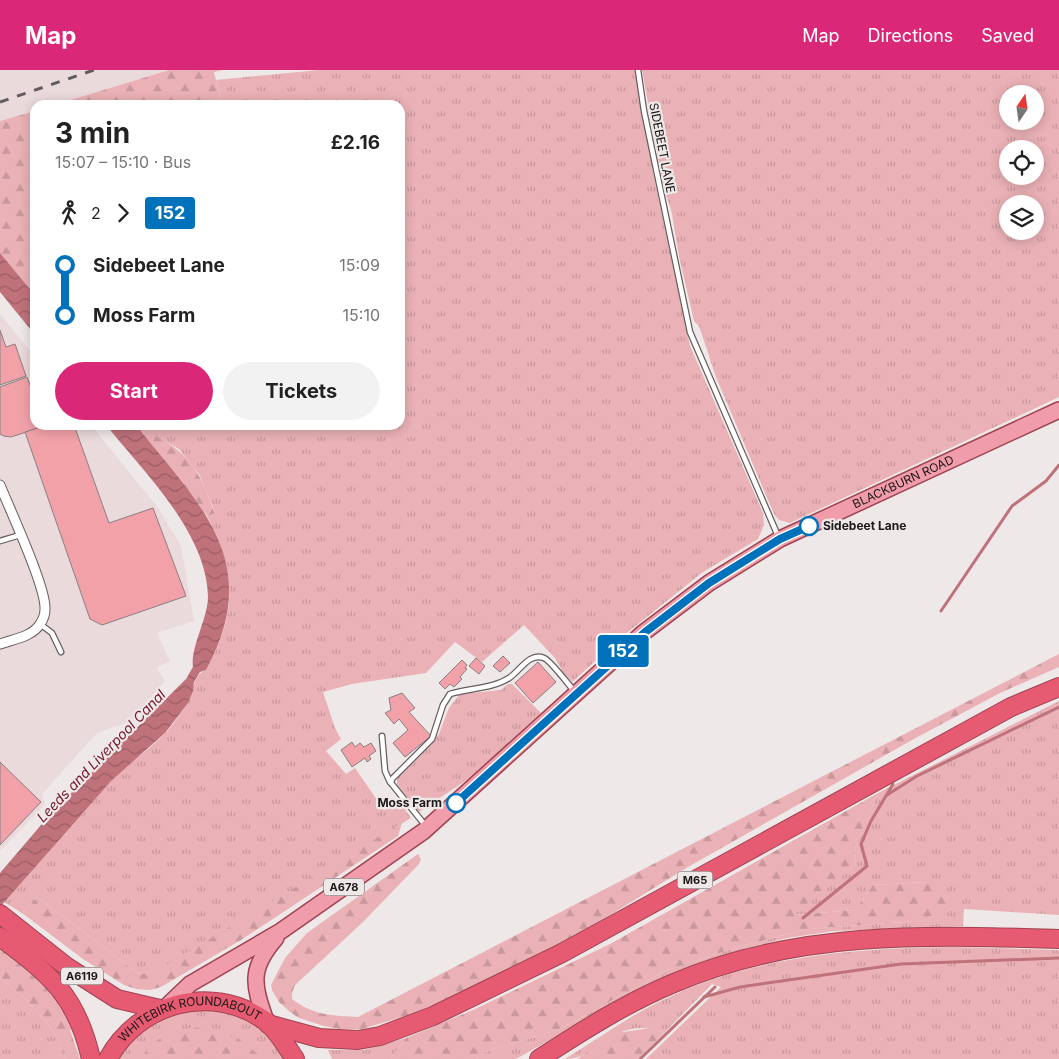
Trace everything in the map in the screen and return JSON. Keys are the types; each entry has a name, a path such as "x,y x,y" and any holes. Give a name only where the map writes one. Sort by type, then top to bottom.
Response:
{"highway":[{"name":"M65","path":"267,1022 319,1038 336,1040 373,1037 433,1016 562,953 1011,707 1059,686"},
{"name":"A6119","path":"0,914 67,967 117,999 163,1008"},
{"path":"538,1059 615,1011 674,982 734,961 814,944 881,937 952,936 1059,939"},
{"name":"A6119","path":"3,940 45,972 68,998 84,1028 92,1059"},
{"name":"WHITEBIRK ROUNDABOUT","path":"108,1059 131,1029 163,1008 190,1002 219,1002 251,1012 267,1022 295,1059"}],"main road":[{"name":"BLACKBURN ROAD","path":"163,1008 190,984 281,931 428,828 644,633 709,583 780,539 1059,410"},
{"name":"BLACKBURN ROAD","path":"267,1022 256,988 256,972 264,953 281,931"}],"street":[{"path":"0,485 44,598 46,610 40,624 31,634 0,644"}],"lane":[{"name":"SIDEBEET LANE","path":"638,70 644,111 690,332 780,539"},
{"path":"0,541 20,535"},
{"path":"40,624 52,633 61,652"},
{"path":"391,784 395,774 432,739 443,705 450,694 485,687 509,678 531,658 538,657 549,660 577,694"},
{"path":"382,736 385,771 391,784 428,828"}],"shaded area":[{"path":"0,70 169,70 70,100 30,100 30,112 0,121"},
{"path":"0,314 30,351 30,430 95,430 159,509 181,546 194,621 157,633 170,661 157,668 165,681 131,721 97,733 42,794 45,805 0,851"}],"green space":[{"path":"169,70 223,70 214,72 221,100 70,100"},
{"path":"319,70 636,70 653,172 690,346 763,513 764,525 758,539 703,572 623,636 572,682 563,672 555,658 524,625 482,662 455,642 426,673 352,684 323,692 335,728 341,739 326,751 346,774 355,768 384,810 401,804 411,818 156,972 141,974 37,897 22,913 4,902 95,796 169,729 187,704 198,676 206,670 223,630 228,611 228,575 217,536 207,516 215,512 199,474 179,449 155,436 168,430 405,430 405,100 221,100 216,80"},
{"path":"642,70 1059,70 1059,397 790,523 779,520 774,514 716,377 699,326 694,321 679,256 671,209 664,190"},
{"path":"30,112 30,289 0,253 0,121"},
{"path":"140,430 169,430 156,436 188,459 205,487 215,513 207,516 181,480"},
{"path":"1059,654 1059,667 1000,693 912,740 688,867 566,942 484,983 415,1013 362,1029 341,1029 299,1018 279,1002 272,990 271,985 285,958 307,933 418,854 421,859 419,864 363,922 295,985 292,999 315,1011 332,1015 358,1017"},
{"path":"508,684 512,684 541,713 474,775 419,812 397,785 397,778 439,734 449,708 460,694 501,690"},
{"path":"1059,701 1059,915 964,909 963,926 834,931 787,938 746,948 653,982 516,1059 477,1059 485,1052 560,1029 667,970 741,946 808,929 917,921 951,900 927,882 873,885 855,910 792,915 856,863 855,848 878,793"},
{"path":"878,793 855,848 856,863 793,915 855,910 873,885 928,882 951,900 946,910 917,921 808,929 741,946 667,970 560,1029 485,1052 477,1059 391,1059 406,1038 473,1010 610,944"},
{"path":"402,823 398,836 241,940 161,987 150,990 136,989 124,985 83,959 22,913 37,897 135,971 141,974 155,972"},
{"path":"0,946 38,972 76,1025 70,1030 80,1059 66,1059 56,1035 48,1024 30,1004 0,977"},
{"path":"958,947 1059,950 1059,1059 646,1059 721,987 712,984 664,1033 647,1028 621,1032 589,1052 578,1057 565,1059 647,1008 694,986 730,974 767,964 843,952"},
{"path":"0,977 30,1004 48,1024 56,1035 66,1059 0,1059"},
{"path":"238,1007 295,1059 108,1059 160,1009"},
{"path":"194,1027 239,1039 264,1059 141,1059 151,1046 163,1037"},
{"path":"651,1028 664,1033 638,1059 577,1059 616,1033"},
{"path":"406,1038 391,1059 332,1059 328,1050 364,1050"}],"water":[{"path":"0,253 30,289 30,329 0,292"},
{"path":"110,430 140,430 202,509 217,537 227,566 229,597 223,632 206,670 200,672 194,682 193,691 188,703 165,733 111,781 0,907 0,873 53,811 186,679 193,667 194,651 207,605 205,573 197,550 185,527 155,483"}],"building":[{"path":"0,330 6,347 15,344 26,376 0,385"},
{"path":"27,377 30,385 30,430 33,430 11,437 0,434 0,387"},
{"path":"31,430 76,430 109,523 153,508 186,596 102,625 90,619 25,432"},
{"path":"503,656 510,663 500,672 493,666"},
{"path":"476,658 485,666 479,674 469,666"},
{"path":"462,660 467,665 465,668 467,669 460,677 462,679 454,687 450,684 445,689 439,683"},
{"path":"538,662 556,682 533,703 515,683"},
{"path":"402,693 415,708 409,712 431,736 405,757 393,743 408,730 399,719 394,724 385,713 391,710 389,698"},
{"path":"352,742 355,747 360,743 364,747 371,743 376,751 369,756 371,759 367,762 365,758 352,767 341,750"},
{"path":"0,762 41,802 0,845"}],"waterway":[{"path":"941,611 1012,506 1046,481 1059,465"},
{"path":"887,795 917,776 1059,707"},
{"path":"803,918 867,866 861,844 871,821 893,784"},
{"path":"704,997 740,987 901,964 1059,958"},
{"path":"640,1059 715,987"}],"railway":[{"path":"0,102 94,70"}],"bus line":[{"name":"152","path":"456,803 644,633 709,583 780,539 809,526"}],"place":[{"name":"Sidebeet Lane","path":"809,526"},
{"name":"Moss Farm","path":"456,803"}],"water label":[{"name":"Leeds and Liverpool Canal","path":"101,756"}]}
